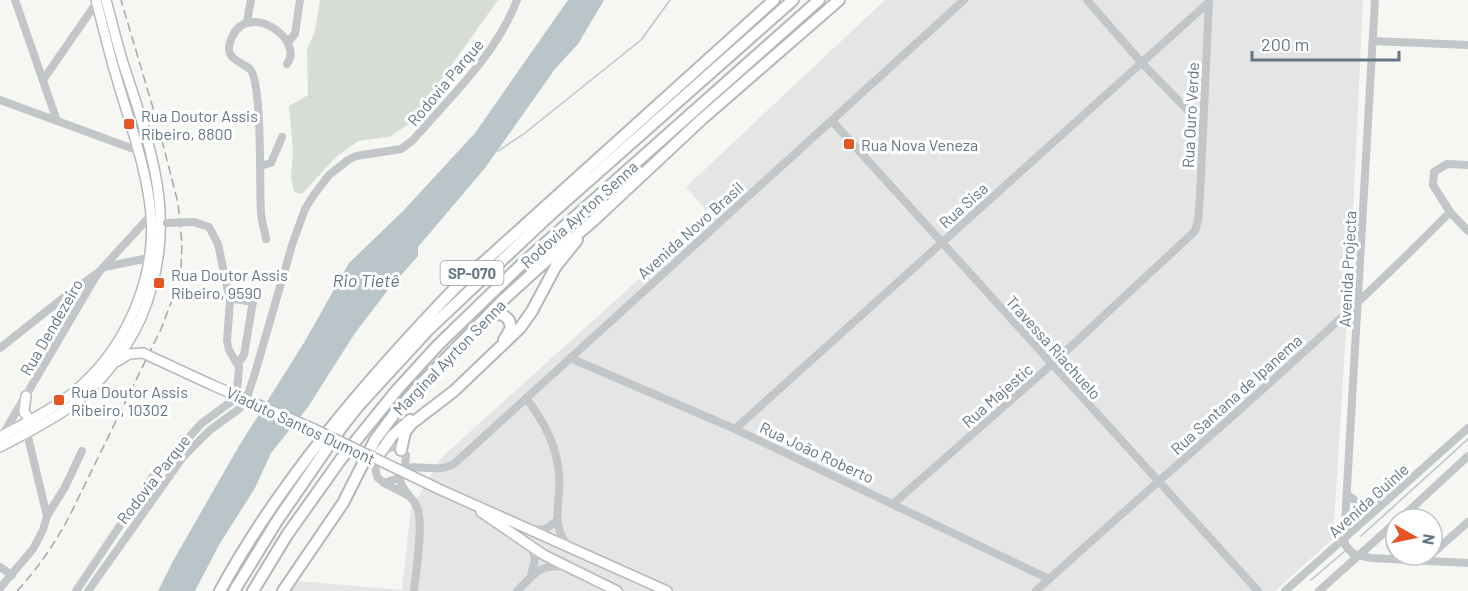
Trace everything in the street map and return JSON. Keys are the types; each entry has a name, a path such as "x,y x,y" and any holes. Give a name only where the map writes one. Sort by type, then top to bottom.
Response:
{"highway":[{"name":"Rodovia Ayrton Senna","path":"220,591 265,519 310,455 376,373 455,288 774,0"},
{"name":"Rodovia Ayrton Senna","path":"234,591 282,514 341,428 428,330 550,214 793,0"},
{"name":"Rodovia Ayrton Senna","path":"253,591 310,501 397,390 438,345 523,263 819,0"},
{"path":"640,160 740,80 761,69 839,0"},
{"name":"Marginal Ayrton Senna","path":"283,591 343,502 380,432 419,386 489,315 568,241 761,69"},
{"path":"403,452 405,432 411,424 454,392 520,328 532,311 556,266 593,221"},
{"path":"380,453 401,427 443,397 507,336 511,328 507,317 502,314 489,315"}],"main road":[{"path":"1,441 27,433 33,424 84,383 125,339 141,292 149,258 151,215 142,165 99,1"},
{"path":"99,1 154,163 164,223 153,285 110,369"},
{"path":"139,151 154,163"},
{"name":"Viaduto Santos Dumont","path":"125,339 144,353 171,366 314,429 499,519"},
{"path":"1,441 77,401 128,355 144,353"},
{"path":"26,396 24,412 33,424"},
{"path":"499,519 667,591"},
{"path":"499,519 532,548 617,591"}],"street":[{"path":"15,0 57,121"},
{"path":"251,0 247,21 236,30 229,51 234,59 250,69 255,78 261,166 261,213 266,240"},
{"path":"288,42 295,34 300,0"},
{"name":"Rodovia Parque","path":"88,591 183,457 210,430 239,410 246,400 296,233 305,209 320,187 348,160 356,156 401,149 413,140 485,57 506,26 517,0"},
{"name":"Avenida Novo Brasil","path":"404,468 430,467 440,470 456,463 964,0"},
{"path":"1087,0 1141,62 1202,125"},
{"name":"Avenida Projecta","path":"1344,540 1375,0"},
{"path":"43,80 99,1"},
{"name":"Rua Sisa","path":"735,429 1209,1"},
{"name":"Rua Ouro Verde","path":"1195,231 1200,197 1209,1"},
{"path":"247,21 269,24 288,42 292,54 287,64"},
{"path":"1373,41 1468,45"},
{"path":"0,100 139,151"},
{"name":"Travessa Riachuelo","path":"832,121 1258,591"},
{"path":"261,166 271,163 282,137"},
{"path":"122,145 142,165"},
{"path":"1468,165 1447,164 1434,172 1433,186 1450,212 1468,231"},
{"name":"Rua Santana de Ipanema","path":"1036,591 1389,274 1450,212"},
{"path":"0,348 102,269 151,215"},
{"path":"76,591 154,475 202,423 234,399 240,377 238,363 229,350 227,341 230,308 218,244 208,227 194,222 164,223"},
{"name":"Rua Majestic","path":"894,503 1052,365 1195,231"},
{"path":"102,269 149,258"},
{"name":"Rua Dendezeiro","path":"1,441 102,269"},
{"path":"229,298 253,298 244,355 238,363"},
{"path":"62,300 71,303 75,314"},
{"name":"Rua João Roberto","path":"570,358 735,429 1049,579"},
{"path":"526,398 548,433 557,460 560,488 557,521 560,536 569,548"},
{"name":"Avenida Guinle","path":"1286,591 1468,428"},
{"path":"27,433 47,516"},
{"path":"0,456 1,441"},
{"path":"408,496 378,479 375,471 380,453 393,447 430,467"},
{"path":"0,588 33,549 47,516 65,487 82,451"},
{"path":"384,483 399,478 404,468 403,452"},
{"path":"1413,507 1468,456"},
{"path":"399,478 403,490 418,508 420,521 414,591"},
{"path":"1348,495 1367,506 1383,504"},
{"path":"529,530 545,529 557,521"},
{"path":"1444,544 1468,522"},
{"name":"Avenida Guinle","path":"1319,591 1384,533"},
{"path":"1344,540 1357,550 1358,555 1384,559"},
{"path":"531,576 535,559 532,548"},
{"path":"1444,559 1468,563"},
{"path":"517,591 531,576 546,566 565,566"},
{"path":"0,567 12,575"}],"shaded area":[{"path":"320,0 498,0 410,123 389,137 358,141 336,157 302,194 294,192 291,176 293,150 289,106 308,95 307,49 315,31"},
{"path":"885,0 1363,0 1352,233 1333,539 1275,591 291,591 298,581 402,590 411,508 442,457 710,215 686,187"}],"water":[{"name":"Rio Tietê","path":"568,0 604,0 578,44 555,69 485,168 418,247 418,256 355,333 308,407 271,453 255,488 219,545 195,591 158,591 239,446 305,341 349,263 403,211 475,133"}],"waterway":[{"path":"498,151 525,133 641,40 670,0"},
{"path":"1361,536 1468,439"},
{"path":"1311,580 1345,551"}],"railway":[{"path":"17,591 47,554 71,513 161,329 181,269 182,244 178,203 158,125 121,0"}],"place":[{"name":"Rua Doutor Assis Ribeiro, 8800","path":"129,124"},
{"name":"Rua Nova Veneza","path":"849,144"},
{"name":"Rua Doutor Assis Ribeiro, 9590","path":"159,283"},
{"name":"Rua Doutor Assis Ribeiro, 10302","path":"59,400"}]}
